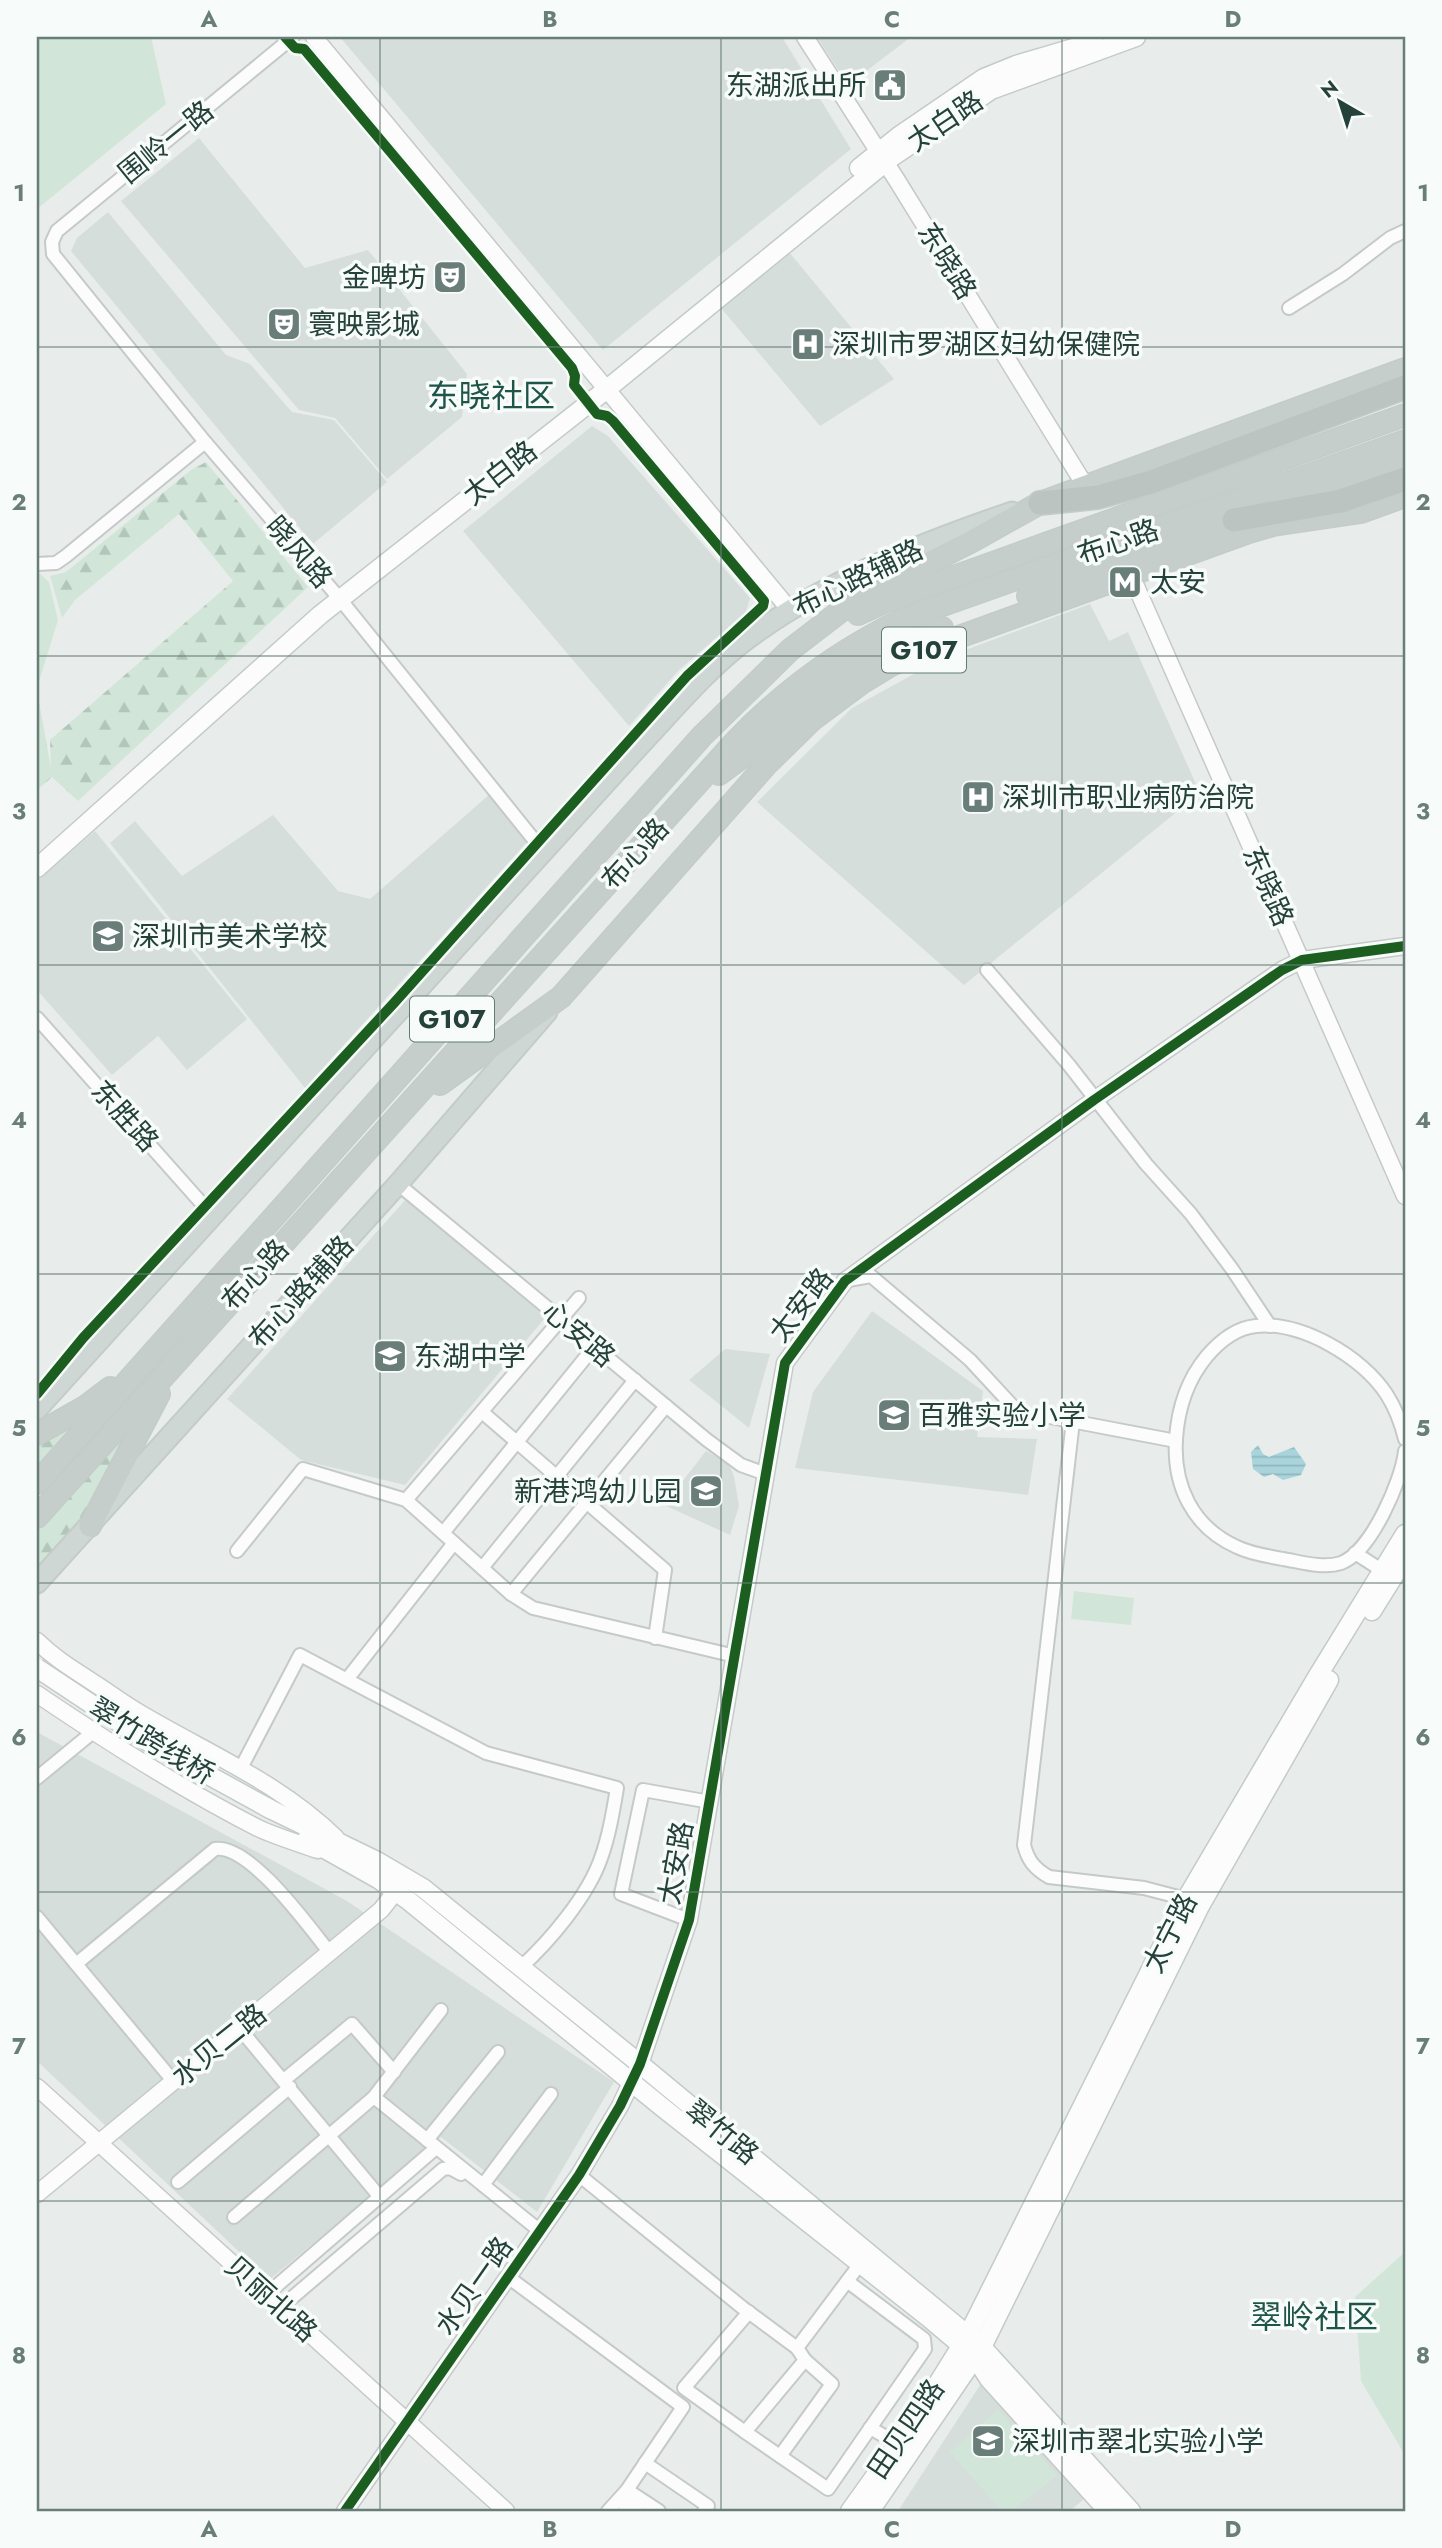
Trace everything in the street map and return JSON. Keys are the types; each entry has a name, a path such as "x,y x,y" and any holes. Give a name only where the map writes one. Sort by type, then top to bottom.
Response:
{"highway":[{"name":"布心路辅路","path":"1040,503 1405,369"},
{"path":"1040,503 1098,497 1151,482 1405,387"},
{"name":"布心路","path":"759,681 815,639 884,602 1405,415"},
{"name":"布心路","path":"37,1517 749,727 789,690 827,662 881,630 933,608 1405,441"},
{"path":"679,805 757,746 822,690 879,653 1234,520 1405,461"},
{"path":"1234,520 1334,503 1405,479"},
{"name":"布心路辅路","path":"407,1107 561,997 766,765 812,720 851,690 891,665 934,646 1249,532 1273,525 1361,512 1405,496"},
{"name":"布心路","path":"37,1483 702,736 790,650 842,610 1040,503"},
{"path":"37,1434 85,1407 148,1360"},
{"path":"90,1526 174,1365"}],"main road":[{"name":"太白路","path":"37,853 336,595 603,385 882,157 984,78 1016,65 1110,37"},
{"name":"太白路","path":"882,157 991,90 1136,37"},
{"name":"布心路辅路","path":"37,1409 712,668 747,639 844,578 906,551 1040,503"},
{"name":"太白路","path":"37,869 287,644 336,595"},
{"name":"布心路辅路","path":"37,1583 398,1184 561,997"},
{"name":"太宁路","path":"972,2346 1186,1899 1405,1534"},
{"name":"太宁路","path":"972,2346 1200,1906 1329,1680 1405,1558"},
{"name":"翠竹跨线桥","path":"37,1668 150,1744 269,1812"},
{"name":"翠竹跨线桥","path":"37,1678 131,1738 269,1812"},
{"name":"翠竹路","path":"269,1812 341,1851 401,1874 423,1888 639,2064 972,2346 1131,2511"},
{"name":"翠竹路","path":"341,1851 396,1891 860,2264 929,2318 972,2346 989,2379 1108,2511"},
{"name":"田贝四路","path":"870,2511 921,2424 972,2346"},
{"name":"田贝四路","path":"850,2511 897,2443 921,2424"}],"street":[{"name":"围岭一路","path":"53,254 52,242 57,231 293,37"},
{"path":"314,37 790,610"},
{"name":"东晓路","path":"804,37 882,157 1086,487"},
{"path":"1289,308 1343,274 1390,238 1405,231"},
{"name":"晓风路","path":"53,254 205,442 336,595 543,851"},
{"path":"37,564 56,563 66,556 205,442"},
{"name":"东晓路","path":"1131,575 1405,1196"},
{"name":"太安路","path":"631,2081 689,1920 785,1363 845,1281 1094,1100 1282,970 1302,960 1405,946"},
{"path":"987,970 1191,1214 1270,1326"},
{"name":"东胜路","path":"37,1018 212,1215"},
{"name":"心安路","path":"398,1184 733,1460 748,1469 766,1474"},
{"path":"845,1281 871,1276 970,1360 1019,1413 1176,1441"},
{"path":"406,1500 579,1297"},
{"path":"1405,1439 1401,1419 1386,1393 1365,1369 1344,1353 1311,1336 1270,1326 1254,1326 1235,1332 1208,1355 1195,1372 1185,1391 1180,1410 1175,1459 1178,1479 1186,1499 1200,1518 1236,1547 1275,1557 1330,1565 1344,1562 1372,1533 1394,1493 1404,1466 1405,1451"},
{"path":"443,1533 594,1347"},
{"path":"482,1568 635,1380"},
{"path":"511,1594 666,1406"},
{"path":"482,1412 665,1570 655,1638"},
{"path":"1073,1421 1024,1845 1028,1859 1049,1877 1144,1888 1186,1899"},
{"path":"237,1551 303,1469 406,1500 511,1594 544,1612 735,1656"},
{"path":"348,1678 454,1543"},
{"path":"1355,1553 1382,1571"},
{"path":"37,1641 57,1659 136,1711 241,1768 313,1816 341,1851"},
{"path":"37,1651 57,1659"},
{"path":"241,1768 300,1655 486,1753 617,1788 601,1860 562,1922 520,1968"},
{"path":"37,1694 93,1732 260,1829 341,1851"},
{"path":"37,1778 93,1732"},
{"path":"689,1920 621,1894 643,1790 710,1802"},
{"path":"76,1964 215,1849 223,1848 245,1859 263,1874 330,1953"},
{"name":"水贝二路","path":"37,2194 97,2142 240,2029 388,1904 396,1891"},
{"path":"37,1917 173,2082"},
{"path":"234,2217 374,2098 442,2010"},
{"path":"178,2182 352,2024 394,2071"},
{"path":"240,2029 331,2135 379,2196"},
{"path":"266,2295 379,2196 431,2144 498,2052"},
{"name":"水贝一路","path":"345,2511 579,2175 620,2106 631,2081"},
{"name":"贝丽北路","path":"37,2087 506,2511"},
{"path":"482,2185 551,2094"},
{"path":"374,2098 482,2185 538,2235"},
{"path":"280,2308 443,2169 450,2168 458,2172 538,2235"},
{"path":"579,2175 797,2348 805,2360 832,2384 780,2456"},
{"path":"797,2348 860,2264"},
{"path":"508,2277 683,2407 627,2490 608,2511"},
{"path":"750,2312 684,2388 828,2489 925,2349 924,2339 847,2281"},
{"path":"745,2431 805,2360"},
{"path":"870,2428 897,2443"},
{"path":"646,2463 708,2506 704,2511"},
{"path":"627,2490 659,2511"},
{"path":"624,2511 629,2504 639,2511"}],"shaded area":[{"path":"340,37 782,37 851,149 603,350"},
{"path":"817,37 911,37 848,85"},
{"path":"199,138 305,268 368,250 467,374 462,417 387,479 335,418 299,410 121,201"},
{"path":"108,212 226,355 250,364 292,412 334,420 387,482 313,544 71,251 77,238"},
{"name":"深圳市罗湖区妇幼保健院","path":"789,252 894,379 820,426 721,308"},
{"path":"592,426 608,436 750,598 746,612 679,670 629,726 463,531"},
{"name":"深圳市职业病防治院","path":"1090,604 1109,641 1128,632 1200,793 964,985 757,802 852,708 941,659"},
{"path":"491,793 528,841 305,1088 110,843 135,821 182,876 273,815 338,891 370,899"},
{"name":"深圳市美术学校","path":"95,831 247,1019 187,1070 158,1036 112,1075 37,990 37,881"},
{"name":"东湖中学","path":"408,1197 550,1312 405,1485 301,1460 227,1399"},
{"name":"百雅实验小学","path":"872,1311 983,1391 977,1437 1037,1439 1028,1495 795,1468 813,1392"},
{"path":"725,1349 770,1354 749,1428 689,1380"},
{"name":"新港鸿幼儿园","path":"706,1451 729,1464 734,1476 739,1506 730,1535 664,1505"},
{"path":"37,1732 347,1901 614,2082 537,2212 441,2137 269,2280 37,2061"},
{"name":"深圳市翠北实验小学","path":"982,2382 1084,2499 1070,2511 898,2511"}],"green space":[{"path":"37,37 151,37 166,104 37,209"},
{"path":"206,462 308,587 78,801 52,777 37,790 37,691 51,769 50,740 233,581 179,514 75,600 62,618 50,576 66,572 191,470"},
{"path":"37,571 49,582 58,620 37,688"},
{"path":"37,691 52,776 37,790"},
{"path":"140,1417 84,1527 37,1576 37,1528"},
{"path":"79,1420 37,1466 37,1446"},
{"path":"1074,1591 1134,1598 1131,1625 1071,1619"},
{"path":"1405,2252 1405,2455 1361,2381 1355,2297"},
{"path":"998,2410 1057,2475 1012,2511 1002,2511 950,2452"}],"water":[{"path":"1258,1445 1263,1454 1269,1457 1294,1447 1306,1464 1301,1475 1283,1480 1273,1474 1264,1477 1253,1469 1251,1452"}],"cycle path":[{"path":"37,1394 83,1338 394,1003 687,676 763,606 764,601 613,421 607,416 597,414 574,385 572,368 304,49 295,48 285,37"},
{"path":"345,2511 579,2175 620,2106 640,2064 689,1920 785,1363 845,1281 1094,1100 1282,970 1302,960 1405,946"}],"place":[{"name":"东湖派出所","path":"890,85"},
{"name":"金啤坊","path":"450,277"},
{"name":"寰映影城","path":"284,324"},
{"name":"深圳市罗湖区妇幼保健院","path":"808,344"},
{"name":"太安","path":"1125,582"},
{"name":"深圳市职业病防治院","path":"978,797"},
{"name":"深圳市美术学校","path":"108,936"},
{"name":"东湖中学","path":"390,1356"},
{"name":"百雅实验小学","path":"894,1415"},
{"name":"新港鸿幼儿园","path":"706,1491"},
{"name":"深圳市翠北实验小学","path":"988,2441"}],"district":[{"name":"东晓社区","path":"491,396"},
{"name":"翠岭社区","path":"1314,2317"}]}
